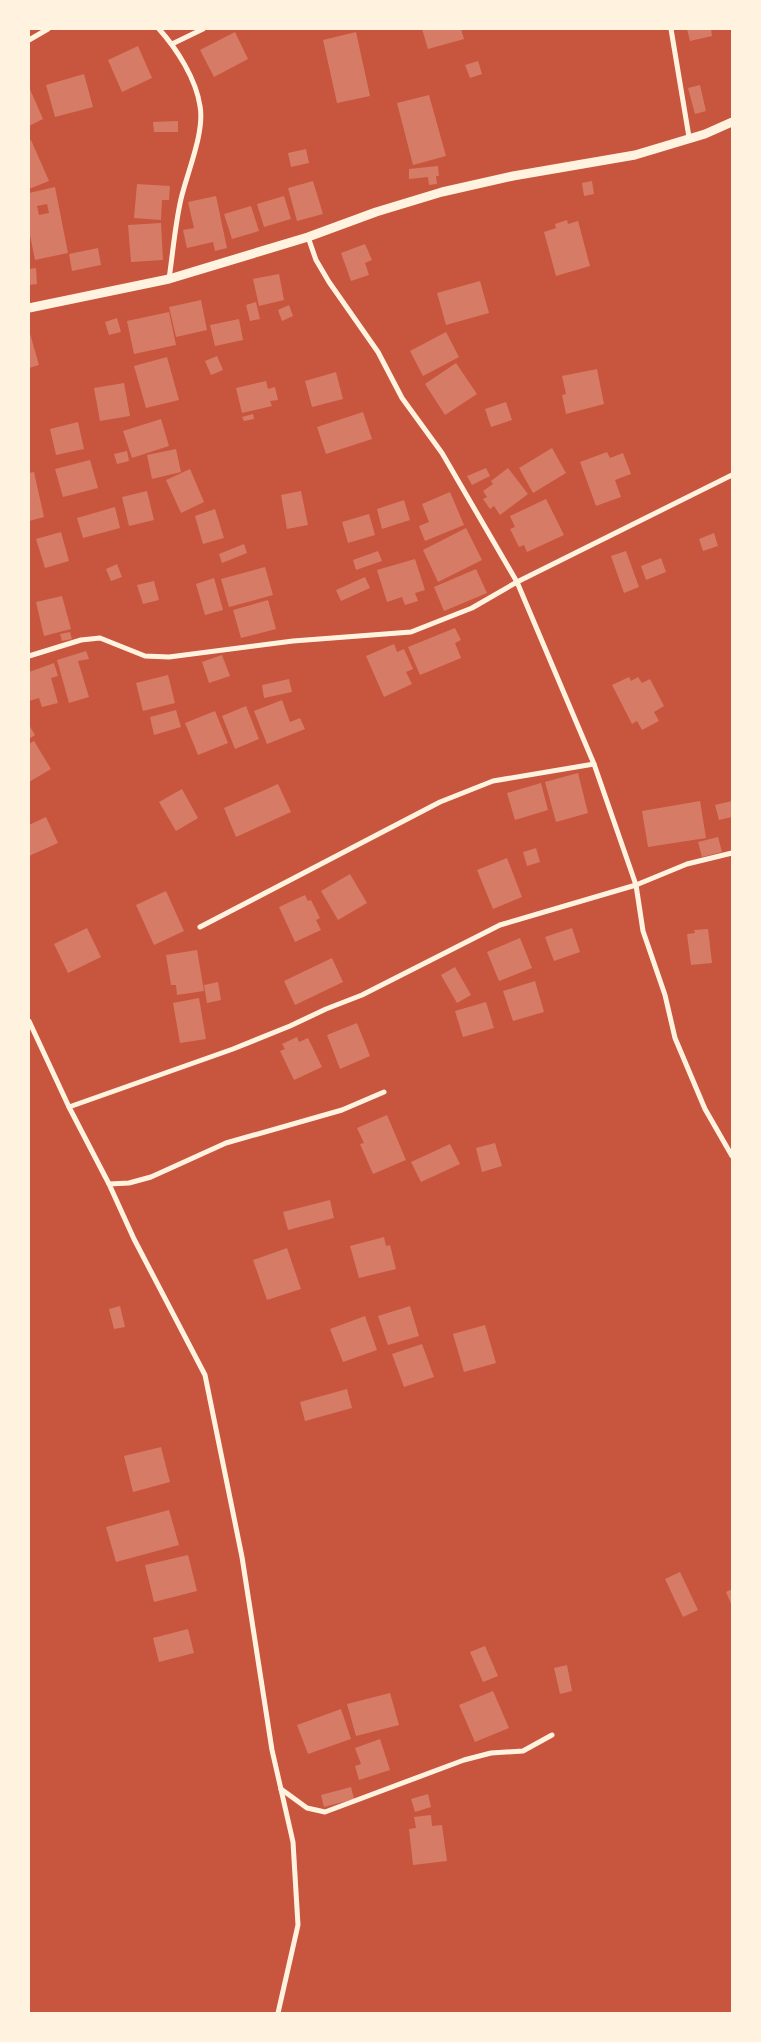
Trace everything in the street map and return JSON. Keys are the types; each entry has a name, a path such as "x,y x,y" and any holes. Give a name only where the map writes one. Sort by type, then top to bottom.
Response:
{"street":[{"path":"29,40 48,29"},
{"path":"159,29 172,44 194,87 200,106 201,123 180,202 169,279"},
{"path":"172,44 203,29"},
{"path":"672,29 689,137"},
{"path":"29,308 169,279 308,237 376,212 442,192 513,176 635,155 689,137 706,134 732,122"},
{"path":"308,237 316,260 329,282 378,352 402,398 446,460 517,582 594,764 636,885 643,931 665,995 675,1038 705,1109 732,1156"},
{"path":"29,656 81,640 100,638 145,656 169,657 293,641 411,632 472,608 517,582 732,475"},
{"path":"200,927 440,802 493,781 594,764"},
{"path":"69,1107 290,1026 362,995 500,925 636,885 687,864 732,853"},
{"path":"29,1022 134,1239 205,1375 215,1415 242,1557 271,1741 293,1842 298,1925 278,2013"},
{"path":"109,1184 129,1183 151,1177 226,1143 342,1110 384,1092"},
{"path":"281,1788 307,1808 325,1812 464,1760 491,1753 523,1751 552,1735"}],"building":[{"path":"422,29 461,29 464,39 428,49"},
{"path":"687,29 711,29 712,36 690,41"},
{"path":"235,32 248,59 214,77 200,50"},
{"path":"356,32 370,96 337,103 323,40"},
{"path":"138,46 152,78 122,92 108,60"},
{"path":"478,61 482,74 470,78 465,65"},
{"path":"84,74 93,107 55,117 46,85"},
{"path":"700,85 706,111 695,114 688,88"},
{"path":"29,87 43,119 29,126"},
{"path":"429,95 446,156 413,165 397,103"},
{"path":"178,121 178,132 154,132 153,122"},
{"path":"31,140 49,181 29,189 29,141"},
{"path":"306,149 309,163 291,167 288,153"},
{"path":"438,166 439,176 436,176 437,184 429,185 428,177 409,179 409,169"},
{"path":"313,181 323,214 297,221 288,188"},
{"path":"592,181 594,194 584,196 582,183"},
{"path":"137,184 170,186 169,200 162,200 161,220 134,218"},
{"path":"55,187 68,253 35,260 29,230 29,193","holes":["47,204 49,213 39,215 37,206"]},
{"path":"216,196 227,248 215,251 213,242 187,248 183,230 194,228 188,202"},
{"path":"284,196 291,219 264,227 257,204"},
{"path":"251,206 259,231 232,239 224,214"},
{"path":"567,220 568,224 578,221 590,266 556,276 544,232 556,228 555,224"},
{"path":"161,223 163,260 131,262 128,225"},
{"path":"365,244 372,260 365,263 369,275 351,281 341,253"},
{"path":"98,248 101,265 72,271 69,254"},
{"path":"36,268 37,284 29,285 29,269"},
{"path":"279,274 284,300 259,306 253,279"},
{"path":"480,281 489,313 446,325 437,293"},
{"path":"201,300 207,330 176,337 169,307"},
{"path":"256,302 260,319 250,321 246,305"},
{"path":"289,305 293,316 282,321 278,310"},
{"path":"169,312 176,345 134,354 127,321"},
{"path":"117,318 121,332 109,335 105,322"},
{"path":"239,319 243,340 215,346 210,325"},
{"path":"29,330 39,365 29,368"},
{"path":"446,332 459,357 423,376 410,351"},
{"path":"217,356 223,370 211,375 205,361"},
{"path":"167,357 179,400 146,408 134,366"},
{"path":"456,363 477,394 445,415 425,384"},
{"path":"597,369 604,404 566,414 562,395 566,394 562,376"},
{"path":"336,372 343,399 312,407 305,381"},
{"path":"266,381 268,389 275,387 278,400 270,401 272,406 242,413 236,388"},
{"path":"124,383 130,416 100,421 94,388"},
{"path":"506,402 512,420 491,427 485,409"},
{"path":"363,412 372,439 326,454 317,427"},
{"path":"253,414 254,419 244,421 242,417"},
{"path":"161,419 169,446 132,458 123,431"},
{"path":"78,422 84,449 56,455 50,429"},
{"path":"552,448 566,473 533,493 519,468"},
{"path":"176,449 181,472 152,479 147,455"},
{"path":"127,451 129,461 117,464 114,454"},
{"path":"607,452 610,458 623,453 631,474 615,480 621,497 596,506 580,462"},
{"path":"90,460 98,488 63,497 55,469"},
{"path":"486,468 490,476 472,485 467,476"},
{"path":"508,468 528,494 500,515 494,506 490,509 483,499 487,497 483,491 493,484 491,481"},
{"path":"190,469 204,502 181,513 166,480"},
{"path":"34,472 44,517 29,521 29,473"},
{"path":"147,491 154,520 129,526 122,497"},
{"path":"301,491 308,525 287,529 281,495"},
{"path":"450,492 464,525 425,541 419,526 429,522 422,504"},
{"path":"546,499 564,535 527,552 524,545 519,547 510,529 515,527 510,516"},
{"path":"404,500 410,520 382,529 377,509"},
{"path":"115,507 120,528 83,538 77,518"},
{"path":"215,509 224,538 203,544 195,516"},
{"path":"369,514 375,535 348,543 342,522"},
{"path":"466,528 482,560 438,582 423,550"},
{"path":"61,532 69,561 45,568 36,539"},
{"path":"714,533 718,546 703,551 699,539"},
{"path":"244,544 247,553 222,563 219,554"},
{"path":"378,551 382,561 356,570 353,560"},
{"path":"626,551 639,587 624,593 611,556"},
{"path":"661,558 666,572 646,580 641,566"},
{"path":"415,559 425,590 415,593 418,601 405,605 402,597 387,602 377,570"},
{"path":"117,564 122,577 111,581 106,569"},
{"path":"265,567 273,595 229,607 221,579"},
{"path":"476,569 487,593 444,611 434,587"},
{"path":"365,577 370,588 341,601 336,590"},
{"path":"214,578 223,610 205,615 196,584"},
{"path":"154,581 159,600 143,604 137,585"},
{"path":"62,596 71,629 44,636 36,602"},
{"path":"268,600 276,629 241,638 233,610"},
{"path":"455,628 461,640 455,643 461,658 420,675 408,647"},
{"path":"70,632 72,639 62,641 60,634"},
{"path":"394,644 397,652 404,649 413,669 406,672 412,684 384,697 366,656"},
{"path":"86,651 89,659 78,661 89,697 69,703 57,660"},
{"path":"222,655 230,676 209,683 202,662"},
{"path":"54,663 58,676 51,678 58,703 42,707 39,698 29,701 29,672"},
{"path":"168,675 175,703 143,711 136,683"},
{"path":"629,677 631,681 638,677 642,683 650,679 664,706 654,712 659,721 642,730 637,721 632,724 612,685"},
{"path":"289,679 292,692 264,698 262,685"},
{"path":"282,700 290,722 300,718 305,729 267,744 254,711"},
{"path":"246,706 259,739 235,749 222,716"},
{"path":"176,710 181,727 154,735 150,717"},
{"path":"215,711 228,743 198,755 185,723"},
{"path":"29,725 35,735 29,739"},
{"path":"34,741 51,769 29,782 29,744"},
{"path":"578,773 588,813 556,822 545,782"},
{"path":"541,783 548,810 515,820 507,793"},
{"path":"278,784 291,812 236,837 224,808"},
{"path":"182,789 198,818 176,831 159,802"},
{"path":"700,801 706,838 648,847 642,811"},
{"path":"732,801 732,817 719,820 715,805"},
{"path":"46,817 58,843 29,856 29,825"},
{"path":"718,837 722,852 702,857 698,842"},
{"path":"536,848 540,862 527,866 523,852"},
{"path":"507,858 522,897 493,909 477,870"},
{"path":"350,874 367,903 338,920 321,891"},
{"path":"166,891 184,931 154,945 136,905"},
{"path":"305,895 308,901 311,900 320,918 316,920 321,930 295,942 279,907"},
{"path":"87,928 101,957 68,973 54,944"},
{"path":"572,928 580,952 554,961 545,937"},
{"path":"708,929 712,963 691,965 687,934 695,933 694,930"},
{"path":"520,938 532,968 499,981 487,952"},
{"path":"197,950 204,991 177,995 176,985 171,985 166,955"},
{"path":"332,958 343,982 295,1005 284,981"},
{"path":"455,967 471,995 457,1003 441,975"},
{"path":"535,981 544,1012 513,1021 503,991"},
{"path":"218,982 221,1000 207,1003 204,985"},
{"path":"199,998 206,1039 180,1043 173,1003"},
{"path":"486,1002 494,1028 463,1037 455,1011"},
{"path":"357,1023 370,1056 340,1069 327,1035"},
{"path":"297,1037 299,1042 308,1038 322,1067 294,1080 280,1051 285,1049 282,1044"},
{"path":"387,1115 406,1160 373,1174 360,1144 364,1143 357,1128"},
{"path":"495,1143 502,1166 482,1172 476,1148"},
{"path":"450,1144 460,1164 421,1182 411,1162"},
{"path":"330,1200 334,1218 288,1230 283,1212"},
{"path":"384,1237 386,1246 390,1245 396,1269 359,1278 350,1246"},
{"path":"287,1248 301,1289 267,1300 253,1260"},
{"path":"120,1306 125,1327 114,1329 109,1309"},
{"path":"410,1306 419,1336 388,1345 378,1316"},
{"path":"365,1316 377,1350 343,1362 330,1329"},
{"path":"485,1325 496,1363 464,1372 453,1334"},
{"path":"422,1344 434,1377 404,1387 392,1354"},
{"path":"347,1389 352,1408 305,1421 300,1402"},
{"path":"161,1447 170,1482 133,1492 124,1456"},
{"path":"169,1510 179,1545 116,1562 106,1527"},
{"path":"188,1555 197,1591 154,1602 145,1565"},
{"path":"680,1572 698,1610 683,1617 665,1579"},
{"path":"732,1589 732,1606 726,1592"},
{"path":"188,1629 194,1653 159,1662 153,1638"},
{"path":"485,1646 498,1676 483,1682 470,1652"},
{"path":"567,1665 572,1691 560,1694 554,1668"},
{"path":"493,1691 509,1728 475,1742 459,1705"},
{"path":"390,1693 399,1725 356,1736 347,1704"},
{"path":"341,1709 351,1739 308,1754 297,1725"},
{"path":"380,1739 390,1770 359,1780 355,1766 361,1764 355,1748"},
{"path":"351,1787 354,1799 324,1807 321,1795"},
{"path":"428,1794 431,1807 415,1812 411,1799"},
{"path":"431,1815 432,1826 442,1825 447,1861 413,1865 409,1829 416,1828 414,1817"}]}
